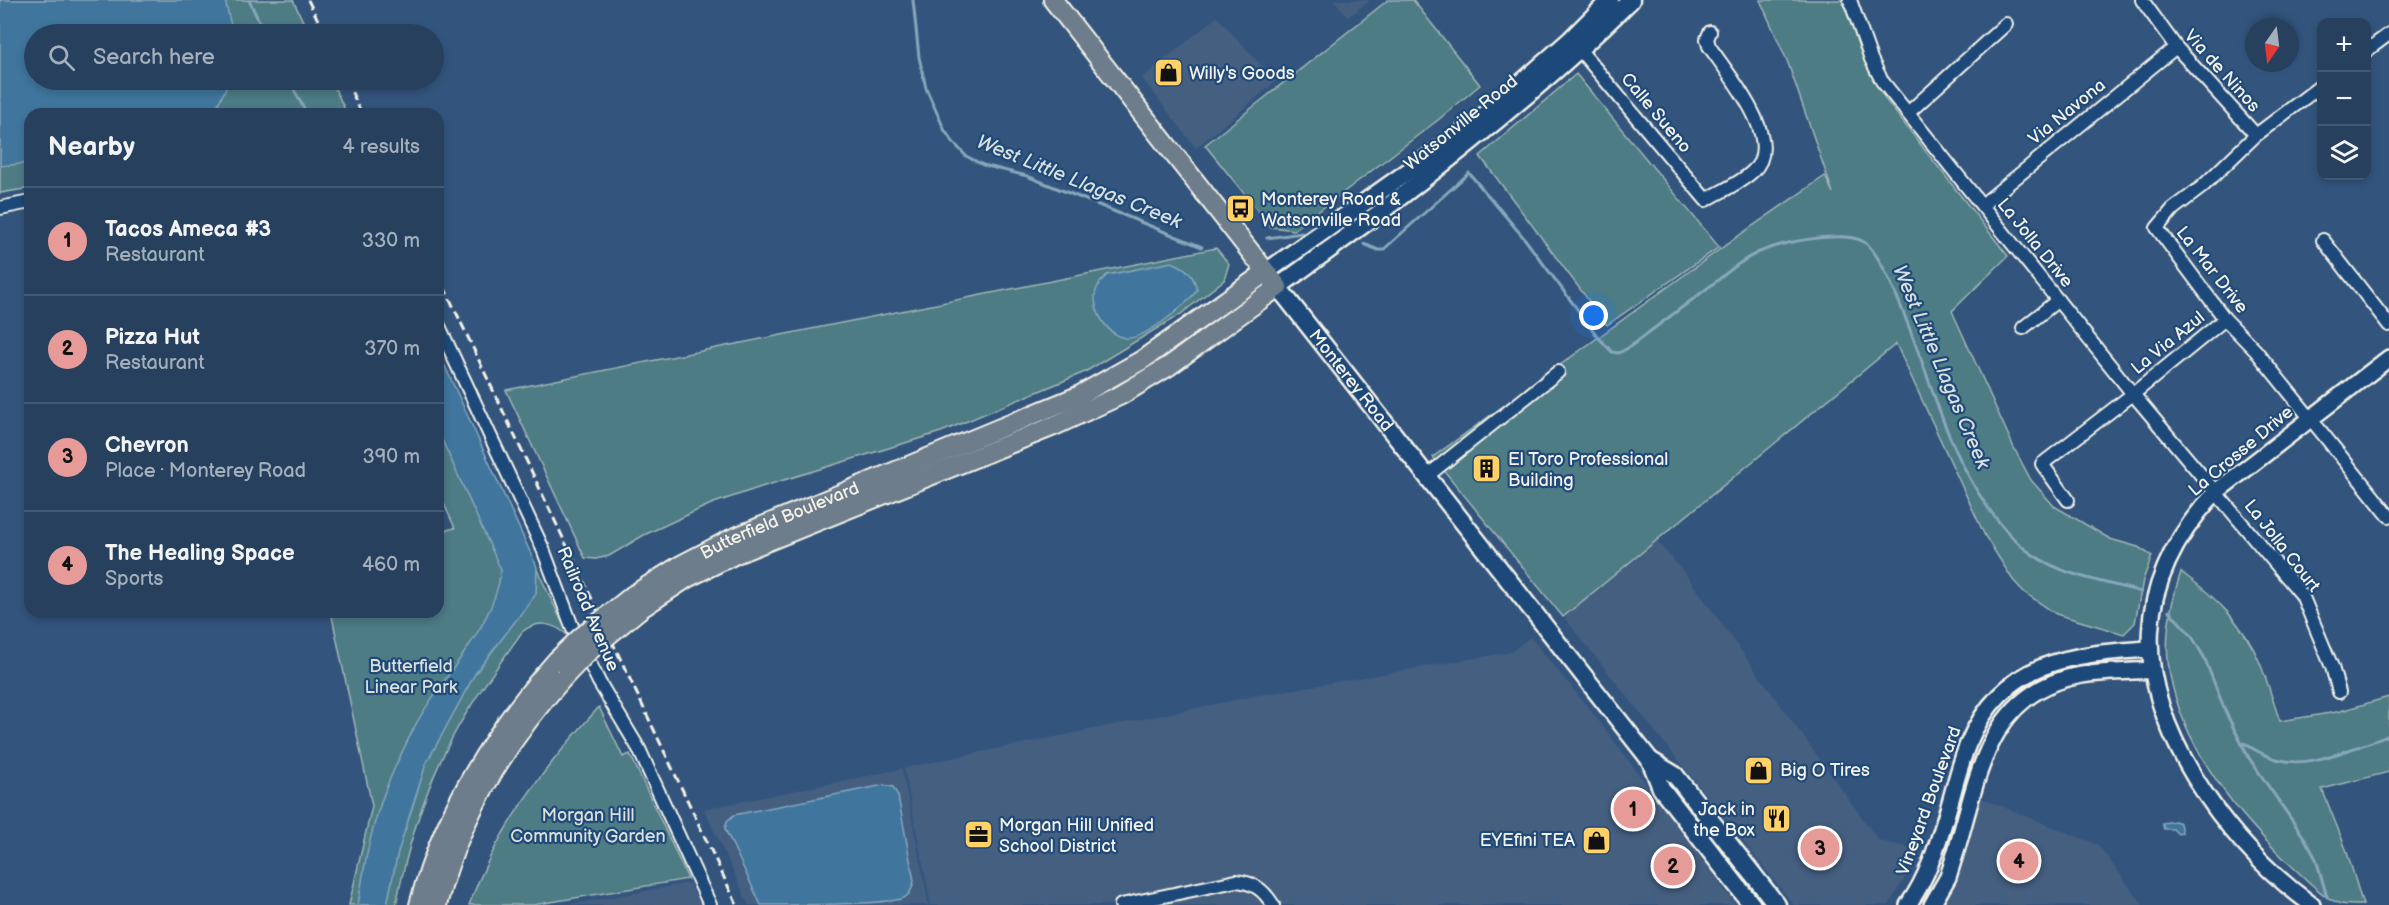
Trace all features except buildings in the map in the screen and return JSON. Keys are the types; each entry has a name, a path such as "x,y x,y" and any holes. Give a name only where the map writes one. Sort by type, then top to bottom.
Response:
{"main road":[{"name":"Monterey Road","path":"1053,0 1650,760 1660,788 1752,905"},
{"name":"Watsonville Road","path":"1266,272 1485,115 1571,39 1610,0"},
{"name":"Watsonville Road","path":"1278,287 1398,199 1476,138 1579,49 1630,0"},
{"name":"Butterfield Boulevard","path":"419,905 446,826 470,780 505,723 560,669 588,652 636,602 679,566 730,539 1078,396 1142,360 1266,272"},
{"name":"Butterfield Boulevard","path":"636,602 736,554 1054,426 1121,395 1169,366 1278,287"},
{"name":"Butterfield Boulevard","path":"437,905 462,832 497,763 560,669"},
{"name":"Monterey Road","path":"1650,760 1675,775 1777,905"}],"street":[{"name":"La Jolla Drive","path":"1850,0 1871,59 1882,81 2133,394 2216,492"},
{"name":"Via de Ninos","path":"2142,0 2176,47 2256,135"},
{"path":"1908,113 2006,24"},
{"name":"Calle Sueno","path":"1579,49 1706,200 1753,171 1764,157 1752,110 1709,46 1707,39 1710,33"},
{"path":"2371,48 2389,34"},
{"name":"Via Navona","path":"1982,205 2176,47"},
{"name":"La Mar Drive","path":"2317,89 2256,135 2202,187 2174,209 2157,228 2225,319 2256,351 2389,516"},
{"path":"0,208 24,203"},
{"path":"2323,240 2389,325"},
{"path":"2023,328 2058,300"},
{"name":"La Via Azul","path":"2068,500 2042,464 2225,319"},
{"name":"Railroad Avenue","path":"444,337 543,549 573,629 599,682 639,749 710,905"},
{"name":"La Crosse Drive","path":"2312,905 2262,862 2218,813 2170,733 2161,710 2151,670 2150,649 2158,587 2165,566 2192,520 2216,492 2389,358"},
{"path":"1427,476 1558,372"},
{"name":"La Jolla Court","path":"2216,492 2302,595 2332,667 2339,692"},
{"name":"Vineyard Boulevard","path":"1908,905 1923,881 1934,854 1967,745 1987,710 2001,694 2039,668 2069,657 2150,649"},
{"name":"Vineyard Boulevard","path":"1932,905 1951,869 1988,746 2004,721 2016,708 2041,689 2062,680 2100,673 2151,670"},
{"path":"1121,905 1236,880 1250,883 1263,891 1273,905"}],"shaded area":[{"path":"0,0 225,0 231,24 24,24 24,90 225,90 216,108 24,108 24,164 0,166"},
{"path":"1334,0 1370,0 1348,17"},
{"path":"1217,17 1276,81 1196,148 1142,78"},
{"path":"1172,262 1192,276 1197,290 1192,296 1175,313 1142,334 1125,338 1107,328 1099,315 1095,295 1096,289 1107,275"},
{"path":"444,364 537,567 536,594 475,674 426,764 398,852 387,905 358,905 371,835 390,778 427,705 479,631 497,591 501,570 444,444"},
{"path":"1656,540 1687,576 1879,841 1921,850 1889,905 1794,905 1563,616"},
{"path":"1530,637 1599,721 1736,905 931,905 904,768 1254,696 1511,652"},
{"path":"902,769 929,905 749,905 704,809"},
{"path":"884,785 893,787 898,796 914,881 907,896 889,901 761,905 725,829 727,821 734,815"},
{"path":"1981,798 2098,845 2143,905 1943,905 1951,888"},
{"path":"2175,821 2180,823 2182,833 2178,834 2173,829 2164,829 2162,823"},
{"path":"689,883 701,905 569,905"}],"green space":[{"path":"0,0 293,0 304,24 24,24 24,90 336,90 344,108 24,108 24,189 0,193"},
{"path":"1388,0 1413,0 1480,85 1294,230 1271,227 1205,145"},
{"path":"1760,0 1842,0 1869,72 1885,99 2008,256 1952,311 2031,480 2054,506 2110,539 2138,547 2152,556 2143,580 2135,623 2124,634 2056,614 2024,592 2013,580 1985,536 1896,344 1563,617 1433,457 1825,176 1833,193 1788,63"},
{"path":"1576,74 1719,247 1607,325 1480,156"},
{"path":"1216,248 1229,264 1224,280 1181,314 1085,372 941,432 711,504 644,535 609,556 596,559 585,558 506,390"},
{"name":"Butterfield Linear Park","path":"444,373 569,637 558,628 546,624 534,625 522,632 465,715 431,782 405,863 396,905 349,905 372,806 332,618 444,618 444,531 455,528 444,504"},
{"path":"2181,572 2217,601 2246,636 2266,677 2280,721 2337,712 2389,697 2389,772 2322,789 2346,849 2363,905 2341,904 2312,885 2276,851 2236,807 2202,758 2177,704 2168,662 2169,623"},
{"name":"Morgan Hill Community Garden","path":"599,707 623,757 630,754 688,879 533,905 469,905 508,824 541,776"}],"waterway":[{"path":"249,0 260,24"},
{"name":"West Little Llagas Creek","path":"913,0 919,57 926,88 945,131 966,156 983,165 1027,176 1202,247"},
{"path":"294,90 304,108"},
{"name":"West Little Llagas Creek","path":"1364,244 1383,250 1469,173 1524,238 1598,337 1612,352 1618,353 1631,346 1755,254 1784,244 1828,237 1843,237 1864,242 1875,253 1899,301 1955,449 1978,492 2006,531 2030,553 2059,569 2141,592"},
{"name":"West Little Llagas Creek","path":"1267,238 1302,233"},
{"name":"West Little Llagas Creek","path":"2169,611 2191,635 2204,657 2226,713 2249,758 2305,839 2316,859 2327,897"},
{"path":"2244,743 2271,757 2295,762 2334,755 2389,735"}],"railway":[{"path":"308,0 320,24"},
{"path":"351,90 359,108"},
{"path":"444,287 737,905"}],"place":[{"name":"Willy's Goods","path":"1168,73"},
{"name":"Monterey Road & Watsonville Road","path":"1240,209"},
{"name":"El Toro Professional Building","path":"1487,469"},
{"name":"Big O Tires","path":"1759,770"},
{"name":"Tacos Ameca #3","path":"1633,809"},
{"name":"Jack in the Box","path":"1776,819"},
{"name":"Morgan Hill Unified School District","path":"978,835"},
{"name":"EYEfini TEA","path":"1596,840"},
{"name":"Chevron","path":"1820,848"},
{"name":"The Healing Space","path":"2019,861"},
{"name":"Pizza Hut","path":"1673,866"}]}
